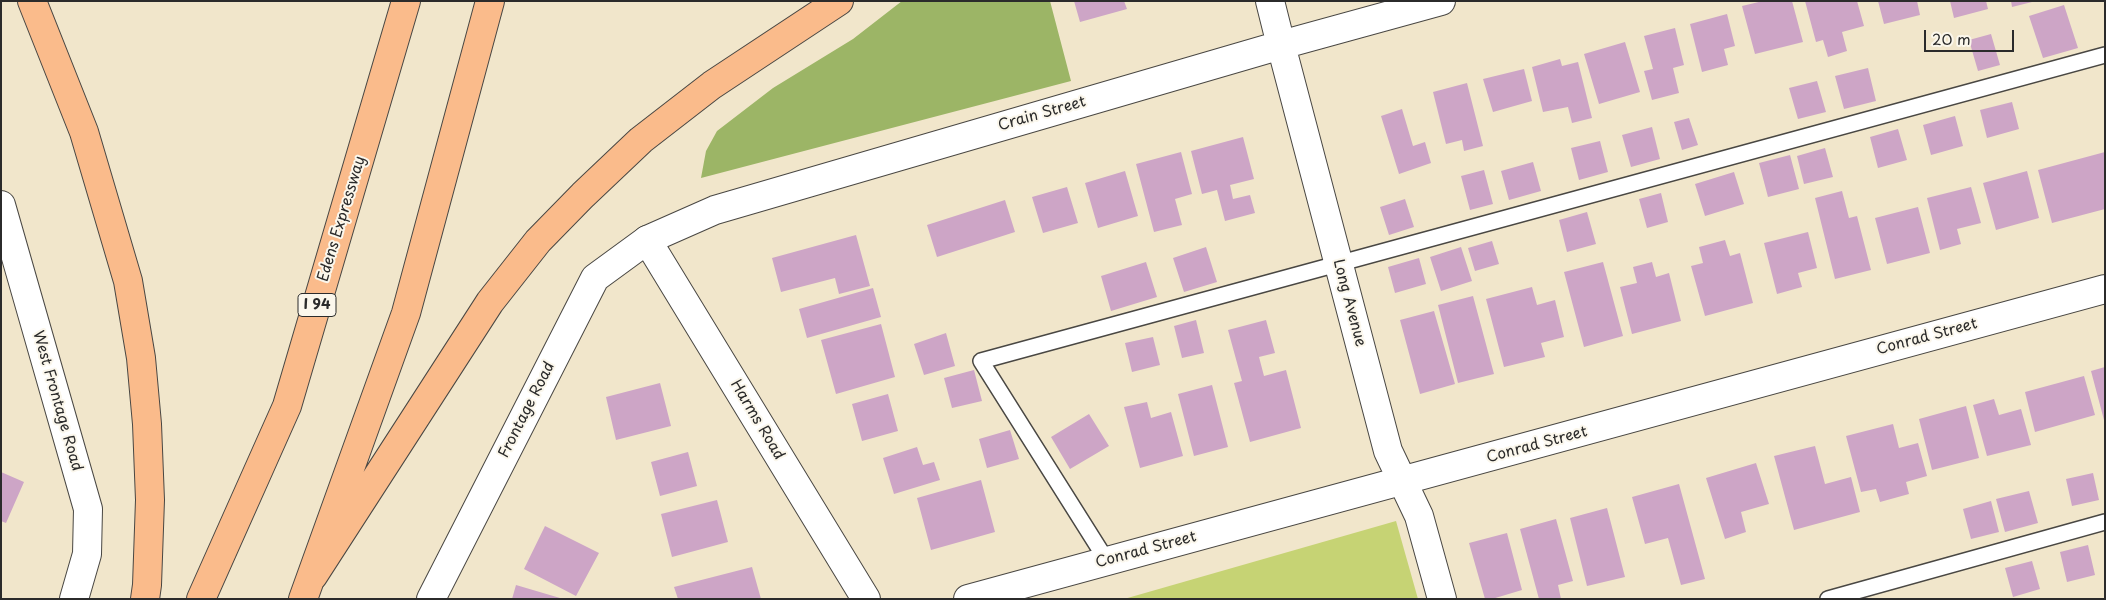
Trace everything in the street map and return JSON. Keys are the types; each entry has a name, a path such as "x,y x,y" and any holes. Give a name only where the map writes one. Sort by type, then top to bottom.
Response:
{"highway":[{"path":"32,1 84,132 128,281 141,358 147,424 150,500 148,584 145,599"},
{"name":"Edens Expressway","path":"201,599 287,406 406,1"},
{"path":"308,588 406,313 490,1"},
{"path":"308,588 490,302 538,241 641,140 712,85 839,1"}],"street":[{"name":"Long Avenue","path":"1270,1 1388,452 1419,516 1442,599"},
{"name":"Crain Street","path":"647,240 715,210 1281,45 1442,1"},
{"name":"West Frontage Road","path":"1,205 88,508 87,554 74,599"},
{"name":"Frontage Road","path":"431,599 595,278 647,240"},
{"name":"Harms Road","path":"647,240 866,599"},
{"name":"Conrad Street","path":"968,599 2105,289"}],"lane":[{"path":"1107,561 981,361 2105,55"},
{"path":"1828,599 2105,522"}],"green space":[{"path":"902,1 1050,1 1071,81 701,178 706,151 717,131 773,88 853,39"},
{"path":"1396,521 1418,599 1124,599"}],"building":[{"path":"1074,1 1124,1 1127,9 1080,22"},
{"path":"1763,1 1792,1 1803,42 1755,54 1742,6"},
{"path":"1805,1 1857,1 1864,26 1842,32 1847,51 1828,57 1823,40 1816,42"},
{"path":"1878,1 1917,1 1920,15 1884,24"},
{"path":"1950,1 1986,1 1988,9 1954,18"},
{"path":"2011,1 2032,1 2032,2 2012,7"},
{"path":"2064,5 2078,48 2043,58 2029,16"},
{"path":"1727,14 1735,46 1724,49 1728,65 1702,72 1690,24"},
{"path":"1675,28 1684,65 1673,68 1679,93 1652,100 1644,71 1653,69 1644,36"},
{"path":"1991,34 2000,65 1978,71 1969,40"},
{"path":"1625,42 1640,92 1599,104 1584,54"},
{"path":"1560,59 1562,66 1578,62 1592,118 1572,123 1568,107 1543,112 1532,67"},
{"path":"1868,68 1876,101 1844,109 1835,76"},
{"path":"1524,69 1532,101 1493,112 1483,79"},
{"path":"1817,81 1826,112 1798,119 1789,88"},
{"path":"1467,83 1483,146 1464,151 1462,140 1446,144 1433,92"},
{"path":"2012,102 2019,129 1987,138 1980,110"},
{"path":"1402,109 1413,146 1425,142 1431,163 1399,174 1381,116"},
{"path":"1955,116 1963,146 1931,155 1923,125"},
{"path":"1689,118 1698,145 1682,150 1674,122"},
{"path":"1652,127 1660,159 1631,167 1622,135"},
{"path":"1898,129 1907,160 1878,168 1870,137"},
{"path":"1243,137 1254,179 1230,185 1233,199 1250,195 1255,213 1225,221 1217,190 1202,194 1191,151"},
{"path":"1600,141 1608,172 1579,180 1571,148"},
{"path":"1825,148 1833,177 1804,184 1797,156"},
{"path":"1181,152 1192,194 1175,199 1182,225 1154,232 1136,164"},
{"path":"2105,152 2105,209 2052,223 2038,170"},
{"path":"1790,155 1799,189 1768,197 1759,163"},
{"path":"1533,162 1541,191 1509,200 1501,171"},
{"path":"1484,170 1493,204 1470,210 1461,176"},
{"path":"1125,171 1138,216 1098,228 1085,183"},
{"path":"2027,171 2039,218 1996,230 1983,183"},
{"path":"1734,172 1744,204 1705,216 1695,184"},
{"path":"1067,187 1078,223 1043,233 1032,197"},
{"path":"1971,187 1981,223 1957,229 1961,244 1940,250 1927,198"},
{"path":"1842,191 1849,218 1857,216 1871,270 1835,279 1815,198"},
{"path":"1661,193 1668,222 1647,228 1639,199"},
{"path":"1405,199 1414,227 1389,235 1380,207"},
{"path":"1005,200 1015,232 937,257 927,225"},
{"path":"1918,207 1930,253 1887,264 1875,218"},
{"path":"1587,212 1596,244 1567,252 1559,220"},
{"path":"1808,232 1817,268 1798,273 1802,287 1777,294 1764,243"},
{"path":"856,235 870,286 839,294 835,278 781,292 772,258"},
{"path":"1725,240 1730,256 1740,253 1753,303 1705,316 1691,266 1703,263 1699,247"},
{"path":"1492,241 1499,264 1475,271 1468,248"},
{"path":"1206,247 1217,282 1184,292 1173,258"},
{"path":"1461,247 1472,281 1441,291 1430,257"},
{"path":"1419,258 1426,284 1395,293 1388,267"},
{"path":"1146,262 1157,297 1111,311 1101,276"},
{"path":"1603,262 1623,336 1584,347 1564,272"},
{"path":"1652,262 1656,277 1669,273 1681,321 1632,334 1620,287 1637,283 1633,267"},
{"path":"1532,287 1537,305 1555,300 1564,337 1541,343 1545,357 1504,367 1486,299"},
{"path":"873,288 881,317 807,338 799,309"},
{"path":"1473,296 1494,374 1458,383 1438,305"},
{"path":"1434,311 1455,384 1420,394 1400,320"},
{"path":"1196,320 1204,353 1182,358 1174,326"},
{"path":"1266,320 1275,353 1259,357 1264,376 1286,370 1301,428 1250,442 1234,383 1242,381 1228,330"},
{"path":"881,324 895,377 836,394 821,340"},
{"path":"946,333 955,366 924,375 914,344"},
{"path":"1153,337 1160,365 1132,372 1125,343"},
{"path":"2105,367 2105,420 2104,420 2091,371"},
{"path":"974,370 982,401 952,408 944,378"},
{"path":"2084,376 2095,415 2035,432 2025,392"},
{"path":"660,383 671,426 616,440 606,397"},
{"path":"1212,385 1228,447 1194,456 1178,394"},
{"path":"888,394 898,431 862,441 852,404"},
{"path":"1994,399 1999,415 2021,409 2031,445 1987,456 1973,405"},
{"path":"1147,402 1151,418 1171,412 1183,456 1140,468 1124,407"},
{"path":"1966,406 1979,458 1932,470 1919,419"},
{"path":"1089,414 1109,446 1070,469 1051,437"},
{"path":"1893,424 1899,448 1918,443 1927,476 1906,482 1909,494 1880,502 1876,489 1861,492 1846,436"},
{"path":"1010,430 1019,459 987,468 979,439"},
{"path":"1815,446 1825,484 1851,477 1860,512 1794,530 1774,456"},
{"path":"917,447 923,465 934,462 940,480 894,494 883,458"},
{"path":"688,452 697,486 660,496 651,462"},
{"path":"1756,463 1769,504 1741,512 1746,532 1725,539 1706,478"},
{"path":"1,472 24,482 6,523 1,521"},
{"path":"2093,473 2099,500 2072,506 2066,479"},
{"path":"981,480 995,532 931,550 917,498"},
{"path":"1679,484 1705,579 1681,585 1668,538 1645,544 1632,497"},
{"path":"2029,491 2038,523 2005,532 1996,499"},
{"path":"717,500 728,542 672,557 661,514"},
{"path":"1991,501 1999,532 1971,539 1963,509"},
{"path":"1607,508 1625,577 1587,586 1570,518"},
{"path":"1556,519 1573,581 1558,585 1561,599 1539,599 1520,529"},
{"path":"545,526 599,553 576,596 524,569"},
{"path":"1507,533 1522,590 1492,599 1485,599 1469,543"},
{"path":"2088,545 2095,575 2067,582 2060,552"},
{"path":"2032,561 2040,589 2013,597 2005,568"},
{"path":"752,567 761,599 678,599 674,587"},
{"path":"516,585 560,598 560,599 512,599"}]}
